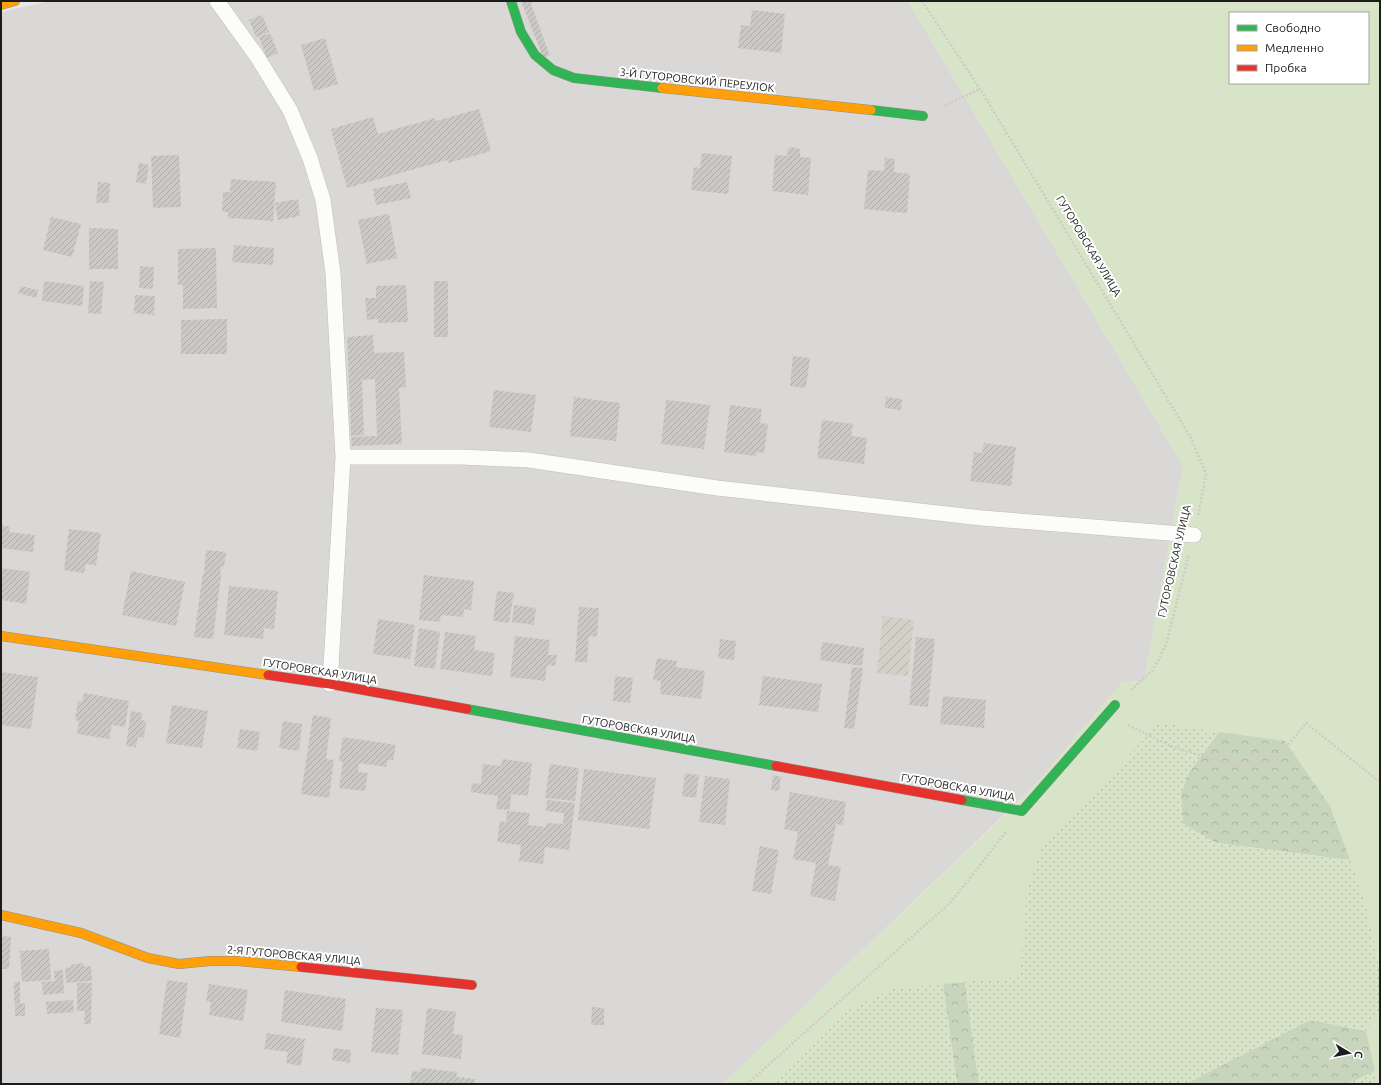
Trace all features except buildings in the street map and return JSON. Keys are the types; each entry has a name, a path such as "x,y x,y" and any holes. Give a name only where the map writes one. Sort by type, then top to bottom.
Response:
{"street":[{"path":"1,5 15,1"},
{"name":"3-Й ГУТОРОВСКИЙ ПЕРЕУЛОК","path":"511,1 521,32 535,55 552,70 574,78 923,116"},
{"name":"ГУТОРОВСКАЯ УЛИЦА","path":"1,636 330,684 1022,811 1115,705"},
{"name":"2-Я ГУТОРОВСКАЯ УЛИЦА","path":"1,915 81,933 148,958 179,964 210,961 238,961 472,985"}],"lane":[{"path":"217,1 256,55 290,110 310,158 323,200 333,273 343,457 330,684"},
{"path":"343,457 461,457 529,460 717,488 982,518 1194,535"}],"path":[{"name":"ГУТОРОВСКАЯ УЛИЦА","path":"922,1 980,89 1191,438 1206,474 1194,535 1166,645 1153,670 1115,705"},
{"path":"923,116 980,89"},
{"path":"1115,705 1128,726 1173,747 1235,766 1276,760 1306,723 1380,782"},
{"path":"747,1084 951,902 1022,811"}],"shaded area":[{"path":"51,1 908,1 1183,466 1144,681 723,1084 1,1084 1,12"},
{"path":"883,616 914,620 908,676 877,673"}],"green space":[{"path":"908,1 1380,1 1380,969 1366,904 1330,806 1285,741 1027,888 1020,977 893,989 851,1008 775,1084 723,1084 1025,796 1123,681 1144,681 1183,466"},
{"path":"1159,723 1219,732 1189,772 1181,794 1183,824 1216,843 1350,860 1366,904 1380,969 1380,1013 1366,1031 1310,1020 1185,1084 979,1084 965,982 1020,977 1027,888 1040,851"},
{"path":"1219,732 1285,741 1330,806 1350,860 1216,843 1183,824 1181,794 1189,772"},
{"path":"965,982 979,1084 957,1084 943,984"},
{"path":"943,984 957,1084 775,1084 851,1008 893,989"},
{"path":"1380,1013 1380,1084 1378,1084 1366,1031"},
{"path":"1310,1020 1366,1031 1375,1071 1348,1084 1185,1084"},
{"path":"1375,1071 1378,1084 1348,1084"}],"traffic: fast":[{"path":"511,1 521,32 535,55 553,70 574,78 662,88"},
{"path":"871,110 923,116"},
{"path":"962,800 1022,811 1115,705"},
{"path":"467,709 776,766"}],"traffic: slow":[{"path":"1,5 15,1"},
{"path":"662,88 871,110"},
{"path":"1,636 268,675"},
{"path":"1,915 81,933 148,958 179,964 210,961 238,961 301,967"}],"traffic: jam":[{"path":"268,675 330,684 467,709"},
{"path":"776,766 962,800"},
{"path":"301,967 472,985"}]}
